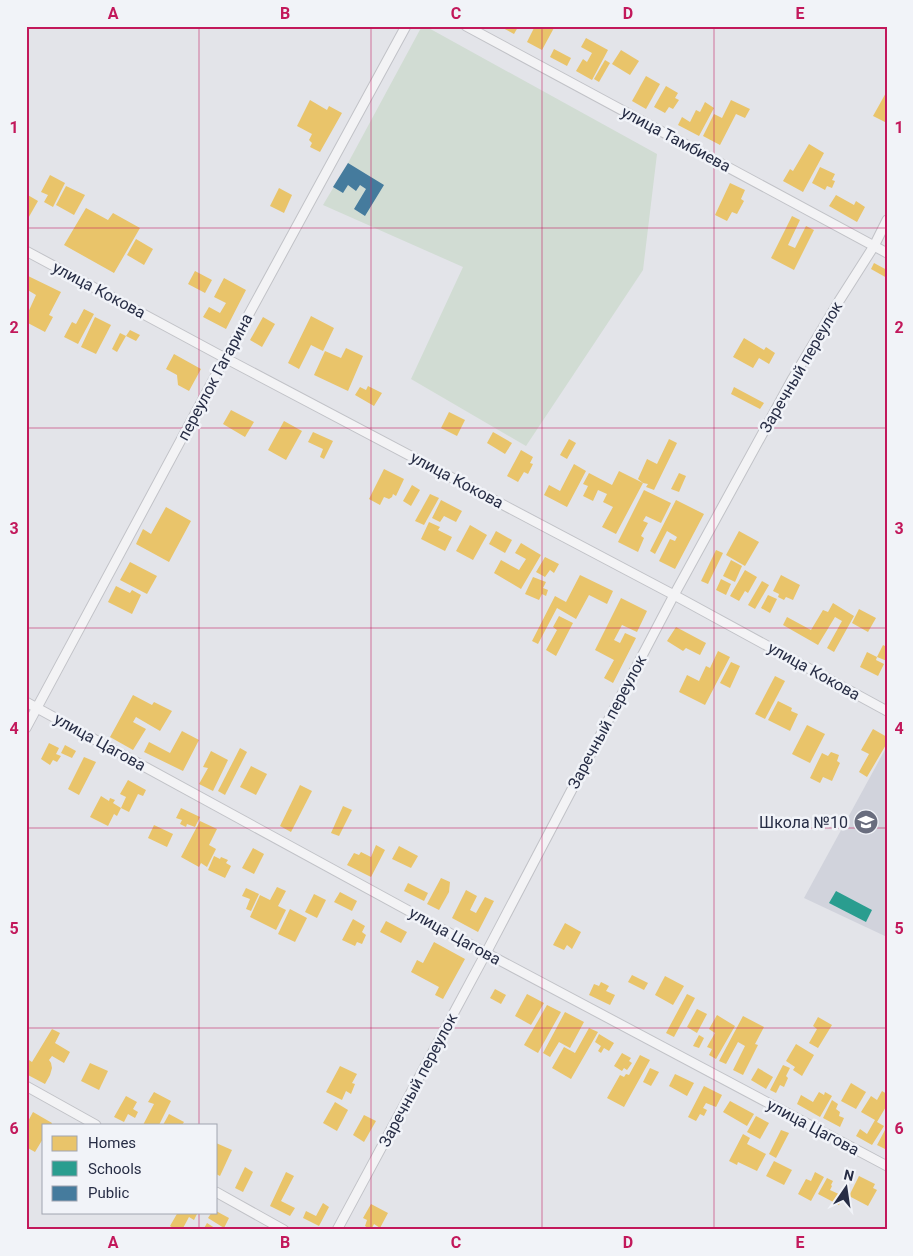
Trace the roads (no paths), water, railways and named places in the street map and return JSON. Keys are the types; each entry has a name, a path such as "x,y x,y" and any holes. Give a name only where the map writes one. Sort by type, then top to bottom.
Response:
{"street":[{"name":"переулок Гагарина","path":"26,728 406,26"},
{"name":"улица Тамбиева","path":"466,26 887,253"},
{"name":"Заречный переулок","path":"338,1230 674,595 793,378 874,246 887,220"},
{"name":"улица Кокова","path":"26,251 674,595 887,711"},
{"name":"улица Цагова","path":"26,702 486,953 887,1166"},
{"path":"26,1086 94,1124"},
{"path":"218,1193 284,1230"}],"place":[{"name":"Школа №10","path":"866,822"}]}
